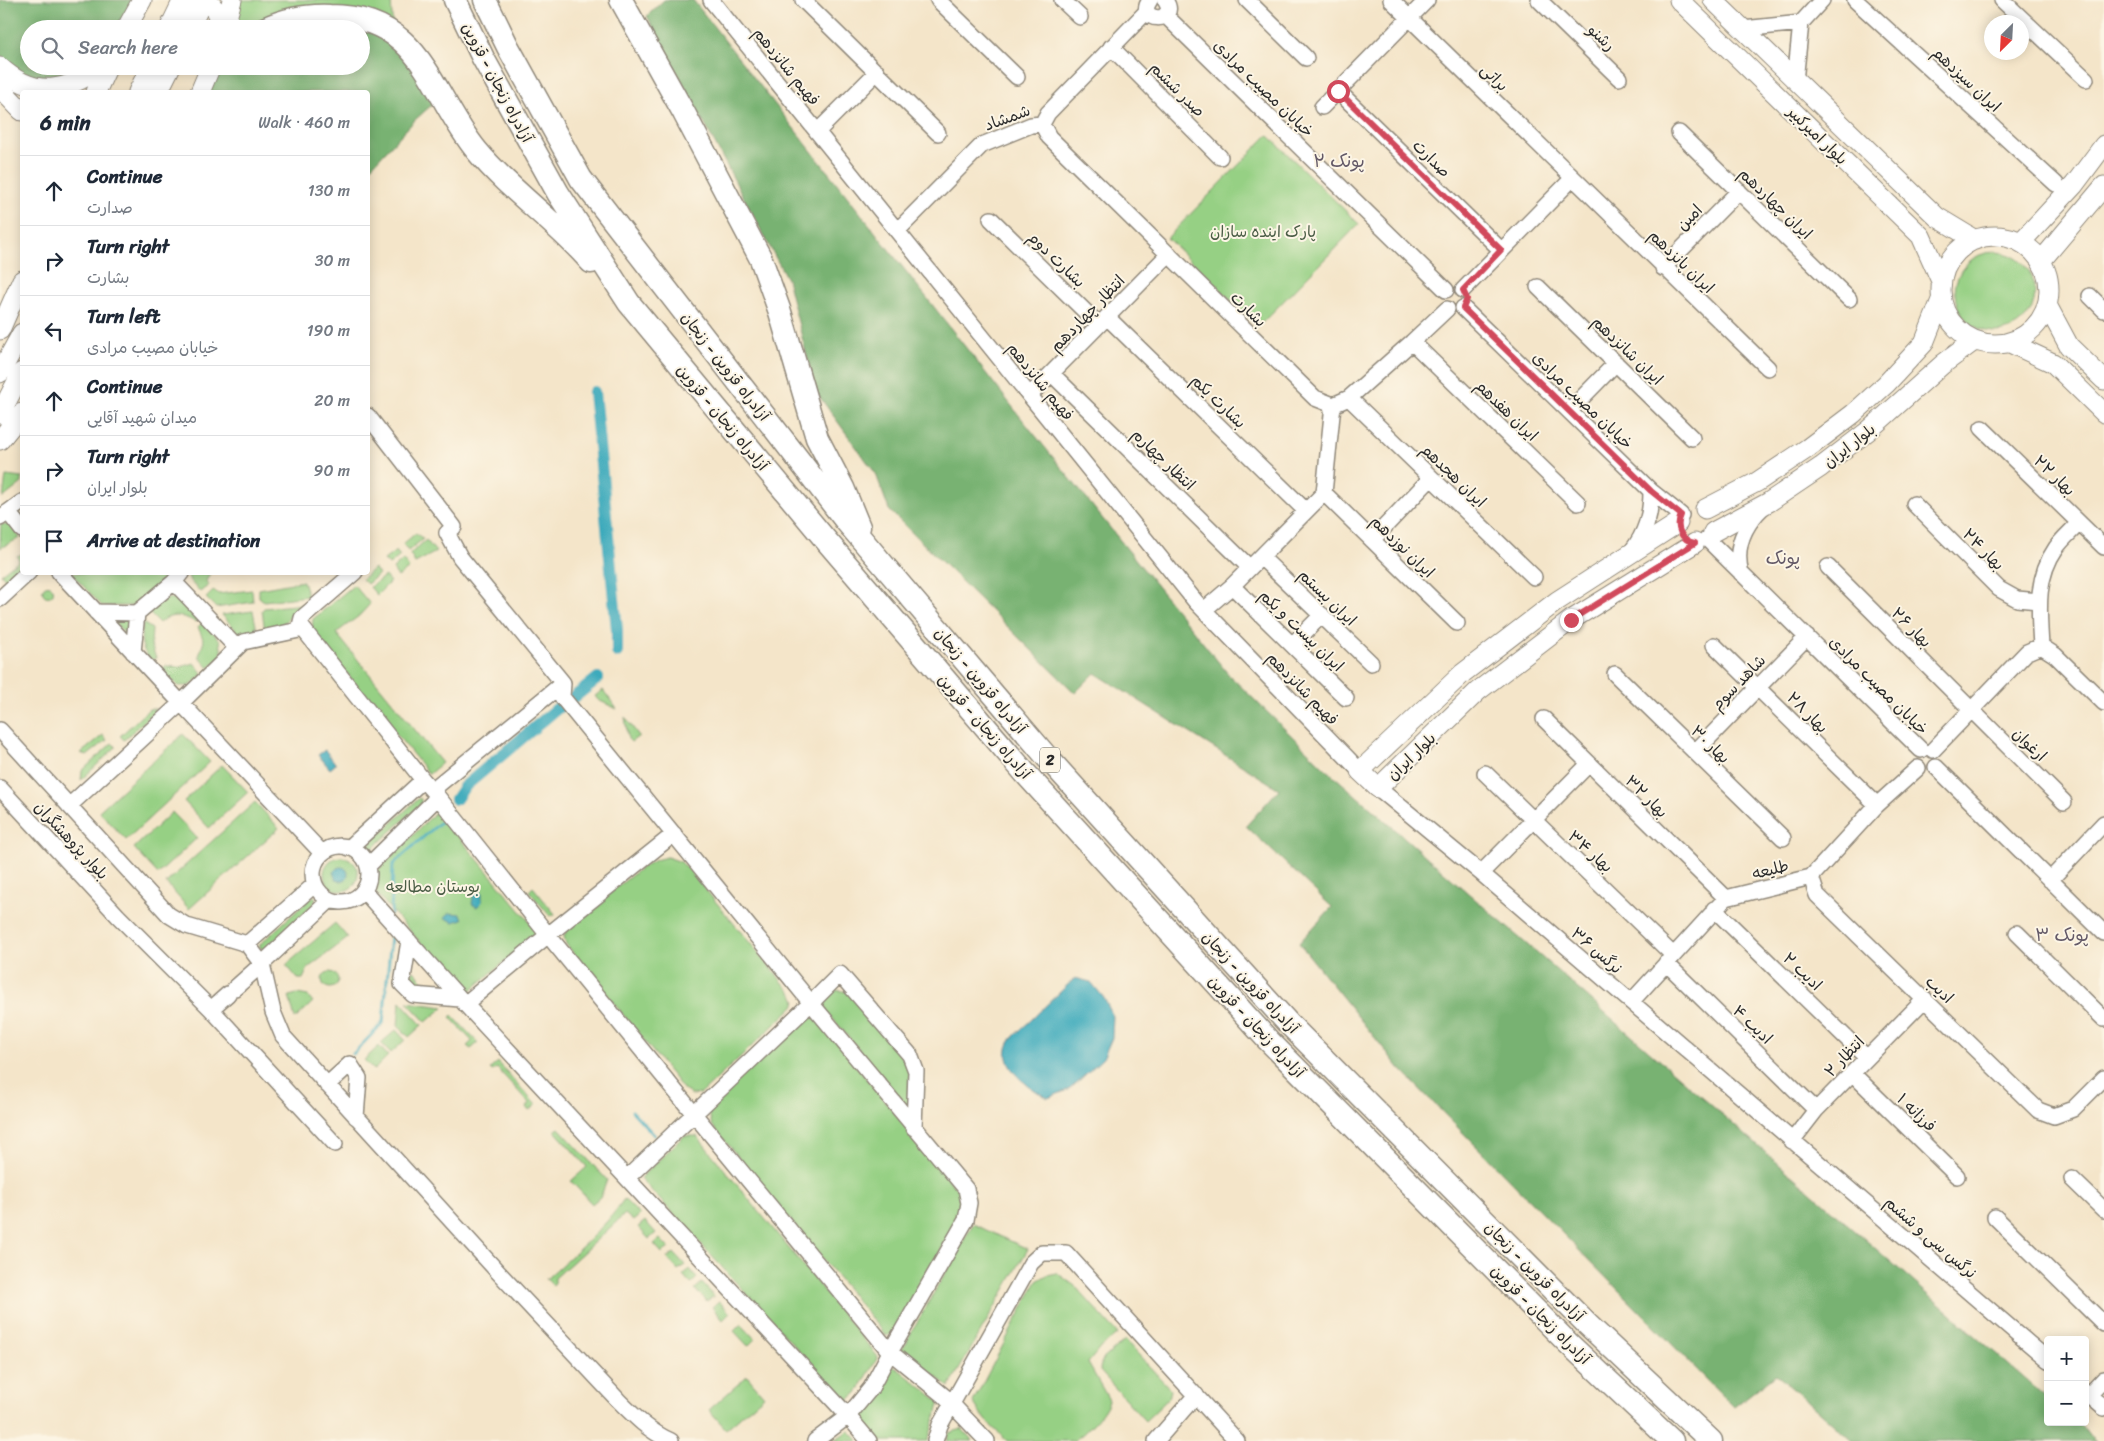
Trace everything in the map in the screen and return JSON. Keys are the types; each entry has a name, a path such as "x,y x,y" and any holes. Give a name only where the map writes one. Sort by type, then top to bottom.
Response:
{"highway":[{"name":"آزادراه زنجان - قزوین","path":"455,0 483,58 558,193 629,303 824,538 1025,773 1268,1040 1568,1343 1672,1441"},
{"name":"آزادراه قزوین - زنجان","path":"485,0 508,47 581,179 867,546 1046,756 1288,1023 1587,1324 1711,1441"},
{"path":"621,0 684,113 761,259 780,312 817,438 843,488 867,546"},
{"path":"288,20 317,16 348,16 362,20"},
{"path":"370,22 393,33 410,48 424,65 477,151 514,189 557,228 587,258 609,285 629,303"}],"main road":[{"path":"131,20 142,0"},
{"path":"173,20 183,0"},
{"path":"226,20 232,0"},
{"name":"بلوار امیرکبیر","path":"1679,0 1921,236 1941,290"},
{"name":"بلوار امیرکبیر","path":"1713,0 1937,217 1975,240"},
{"path":"195,20 207,2 217,14 218,20"},
{"path":"0,67 27,85 54,89 68,87 89,75"},
{"path":"97,90 104,75"},
{"path":"139,90 146,75"},
{"path":"159,90 166,75"},
{"path":"201,90 208,75"},
{"path":"0,88 20,109"},
{"path":"2021,242 2074,185 2104,146"},
{"path":"2041,261 2104,186"},
{"path":"1990,236 2006,237 2021,242 2041,261 2048,283 2047,306 2040,322 2026,335 2010,343 1992,345 1974,341 1959,331 1947,317 1941,290 1947,264 1959,249 1975,240 1990,236"},
{"path":"0,330 20,285"},
{"name":"بلوار ایران","path":"1705,509 1757,482 1808,448 1853,414 1886,384 1924,343 1941,290"},
{"path":"2047,306 2070,346 2104,380"},
{"path":"0,373 20,337"},
{"name":"بلوار ایران","path":"1680,519 1628,556 1557,601 1463,673 1360,771 1378,788 1478,691 1571,620 1705,538 1769,502 1821,467 1868,431 1940,367 1974,341"},
{"path":"2010,343 2053,363 2104,413"},
{"path":"0,414 20,376"},
{"path":"0,440 20,415"},
{"path":"1689,508 1705,509 1714,519 1705,538 1683,536 1680,519 1689,508"}],"street":[{"name":"فهیم شانزدهم","path":"711,0 1204,610 1360,771"},
{"path":"803,0 938,133"},
{"path":"1062,0 1080,17"},
{"path":"1247,0 1306,58"},
{"name":"براتی","path":"1391,0 1573,178"},
{"path":"1322,107 1426,0"},
{"name":"رشنو","path":"1539,0 1619,78"},
{"path":"1796,81 1801,23 1822,0"},
{"name":"ایران سیزدهم","path":"1855,0 2056,184"},
{"path":"2002,0 2086,79"},
{"path":"943,2 1017,77"},
{"path":"1149,3 1153,17 1157,18 1165,8"},
{"name":"شمشاد","path":"897,230 982,145 1030,125 1042,124 1048,113 1111,47 1149,3"},
{"name":"خیابان مصیب مرادی","path":"1165,8 1446,290"},
{"path":"1743,30 1801,23"},
{"name":"صدر ششم","path":"1111,47 1220,157"},
{"path":"817,132 876,72"},
{"name":"صدارت","path":"1338,91 1501,250"},
{"name":"بشارت","path":"1042,124 1049,137 1316,398 1333,405"},
{"name":"ایران چهاردهم","path":"1679,133 1849,299"},
{"path":"1463,290 1573,178"},
{"name":"ایران پانزدهم","path":"1573,178 1663,268 1768,368"},
{"name":"امین","path":"1663,268 1739,191"},
{"name":"بشارت دوم","path":"991,219 1103,321"},
{"name":"انتظار چهاردهم","path":"1030,395 1168,254"},
{"path":"1454,287 1463,290 1467,299 1463,308 1452,311 1446,308 1442,299 1446,290 1454,287"},
{"name":"ایران شانزدهم","path":"1538,288 1692,438"},
{"path":"2090,296 2104,310"},
{"path":"1204,610 1232,586 1324,493 1333,405 1349,398 1412,342 1446,308"},
{"name":"خیابان مصیب مرادی","path":"1463,308 1680,519"},
{"name":"بشارت یکم","path":"1103,321 1306,511"},
{"name":"ایران هفدهم","path":"1412,342 1578,503"},
{"path":"1569,411 1616,363"},
{"name":"انتظار چهارم","path":"1052,374 1250,568"},
{"name":"ایران هجدهم","path":"1349,398 1534,577"},
{"path":"370,419 454,527 447,533 460,557 563,683 562,697 966,1190 969,1203 966,1220 871,1388 848,1416 815,1441"},
{"name":"بهار ۲۲","path":"1982,428 2104,547"},
{"path":"1372,540 1432,478"},
{"path":"1628,556 1639,542 1647,526 1651,509 1651,491"},
{"name":"ایران نوزدهم","path":"1324,493 1457,623"},
{"path":"1741,573 1737,559 1740,543 1747,527 1769,502"},
{"path":"20,503 4,515 20,528"},
{"name":"بهار ۲۴","path":"1914,504 1999,589 2017,599 2039,601"},
{"path":"2041,646 2039,601 2044,570 2056,548 2079,523"},
{"name":"خیابان مصیب مرادی","path":"1705,538 1927,750"},
{"name":"ایران بیستم","path":"1261,557 1371,663"},
{"name":"بهار ۲۶","path":"1828,567 1971,712"},
{"path":"0,599 26,575"},
{"path":"62,575 322,853"},
{"path":"69,806 181,703 243,642 298,630 302,618 352,575"},
{"path":"134,652 138,614 178,577 237,648"},
{"name":"ایران بیست و یکم","path":"1232,586 1346,698"},
{"path":"96,612 138,614"},
{"path":"1292,645 1322,615"},
{"path":"300,625 548,935 890,1352 952,1403 987,1441"},
{"name":"شاهد سوم","path":"1694,752 1807,637"},
{"name":"بهار ۲۸","path":"1714,644 1877,805"},
{"path":"1936,768 1927,772 1918,768 1915,756 1927,750 1971,712 2027,652 2041,646"},
{"path":"2041,646 2054,655 2104,703"},
{"name":"بهار ۳۰","path":"1615,674 1783,838"},
{"path":"350,848 431,789 563,683"},
{"name":"ارغوان","path":"1971,712 2064,802"},
{"name":"بهار ۳۲","path":"1544,719 1726,898"},
{"path":"0,730 169,916 187,926 248,944 262,964 273,1012 283,1036 498,1272 623,1405 659,1436 671,1441"},
{"path":"1927,750 1938,758 1936,768"},
{"path":"1481,873 1589,764"},
{"name":"طلیعه","path":"1631,1002 1726,898 1811,878 1877,805 1918,768"},
{"path":"1936,768 2104,932"},
{"name":"بهار ۳۴","path":"1485,773 1607,890 1669,959"},
{"name":"بلوار پژوهشگران","path":"0,788 118,916 211,1009 335,1144"},
{"name":"نرگس ۳۶","path":"1378,788 1481,873 1792,1141"},
{"path":"368,866 431,789"},
{"path":"2050,880 2104,823"},
{"path":"409,941 402,984 413,995 463,1002 674,834"},
{"path":"335,847 350,848 364,858 368,866 369,879 364,891 357,898 339,903 330,900 318,891 314,885 313,867 322,853 335,847"},
{"name":"ادیب","path":"1811,878 1817,894 2038,1110 2054,1116 2073,1109 2102,1083"},
{"path":"248,944 314,885"},
{"path":"364,891 463,1002 848,1416 869,1441"},
{"path":"211,1009 330,900"},
{"name":"ادیب ۲","path":"1714,909 1867,1058"},
{"path":"2017,933 2104,1019"},
{"name":"ادیب ۴","path":"1669,959 1816,1110"},
{"path":"627,1178 840,974 910,1055 916,1071 914,1128"},
{"name":"انتظار ۲","path":"1792,1141 1816,1110 1926,999"},
{"path":"327,1085 350,1064 359,1078 356,1117"},
{"name":"فرزانه ۱","path":"1852,1073 1957,1176"},
{"name":"نرگس سی و ششم","path":"1792,1141 2044,1357"},
{"path":"2072,1179 2104,1210"},
{"path":"1995,1217 2104,1324"},
{"path":"935,1441 940,1425 1030,1263 1042,1253 1066,1253 1236,1441"},
{"path":"2089,1391 2104,1379"},
{"path":"1156,1441 1196,1395"},
{"path":"2089,1395 2104,1408"}],"green space":[{"path":"0,0 142,0 131,20 20,20 20,73 0,67"},
{"path":"232,0 391,0 393,33 370,22 370,20 226,20"},
{"path":"664,0 693,0 1018,414 1229,675 1327,770 2044,1396 2044,1426 2080,1426 2097,1441 1852,1441 1776,1374 1734,1407 1400,1069 1299,943 1332,907 1246,826 1279,789 1095,673 1075,693 889,510 876,474 816,392 787,279 647,16"},
{"path":"370,23 443,95 416,119 370,168 370,90 201,90 207,75 370,75"},
{"path":"27,75 87,75 67,87"},
{"name":"پارک اینده سازان","path":"1268,135 1359,224 1258,327 1167,238"},
{"path":"1995,252 2010,255 2023,264 2032,277 2035,292 2032,307 2023,320 2010,329 1995,332 1980,329 1967,320 1958,307 1955,292 1958,277 1967,264 1980,255"},
{"path":"6,476 20,478 20,485 3,498"},
{"path":"1,524 12,525 20,538 0,548"},
{"path":"416,533 423,539 408,551 403,544"},
{"path":"426,540 436,552 415,563 410,554"},
{"path":"396,551 400,556 389,565 384,560"},
{"path":"20,555 20,571 8,582 1,574 19,560 17,556"},
{"path":"403,560 409,568 398,577 393,569"},
{"path":"374,568 379,574 367,584 362,579 366,575 370,575 370,572"},
{"path":"73,575 169,575 135,606 102,606"},
{"path":"188,575 209,575 206,581 209,585 200,592 190,581"},
{"path":"385,576 390,582 377,595 370,587"},
{"path":"303,581 308,596 264,601 259,597 259,589"},
{"path":"48,585 54,591 48,597 42,591"},
{"path":"354,585 370,604 359,616 336,633 442,763 429,774 312,631 313,619"},
{"path":"214,590 218,594 252,590 253,602 216,608 206,598"},
{"path":"180,598 199,618 195,622 186,618 172,616 159,623 148,612 163,599"},
{"path":"305,604 275,630 265,631 262,610 264,608"},
{"path":"253,611 257,631 238,632 222,615"},
{"path":"130,619 128,637 112,620"},
{"path":"203,622 220,640 222,656 209,668 199,656 204,641 198,627"},
{"path":"143,623 152,629 151,645 156,658 151,660 147,656 142,643"},
{"path":"194,663 203,674 190,686 178,686 161,670 166,666 180,667"},
{"path":"603,690 617,709 598,700 595,696"},
{"path":"149,709 157,709 124,740 120,736"},
{"path":"625,717 639,736 631,742 628,739"},
{"path":"183,734 210,762 126,840 99,811"},
{"path":"103,735 107,740 87,756 81,753"},
{"path":"112,743 116,747 81,780 82,771"},
{"path":"222,765 248,792 209,828 184,801"},
{"path":"419,798 421,799 421,804 371,850 367,850 367,846"},
{"path":"255,802 279,828 189,909 166,883"},
{"name":"بوستان مطالعه","path":"437,811 539,933 466,994 376,893 375,882 379,869"},
{"path":"172,812 197,838 158,874 134,848"},
{"path":"341,857 353,862 358,874 353,886 341,891 329,886 324,874 329,862"},
{"path":"667,857 681,862 691,872 794,996 796,1001 794,1006 701,1094 692,1095 684,1090 566,944 564,936 568,927 642,867 655,860"},
{"path":"533,887 555,914 550,916 529,891"},
{"path":"313,896 316,898 314,904 265,949 260,948 260,944"},
{"path":"335,923 348,938 308,968 303,979 298,979 286,965"},
{"path":"413,970 431,990 425,992 412,987 410,980"},
{"path":"330,972 338,980 330,988 322,980"},
{"path":"835,990 850,992 905,1060 910,1072 909,1108 827,1012 826,999"},
{"path":"297,994 308,996 313,1002 295,1019 289,996"},
{"path":"400,1001 422,1025 409,1037 398,1026"},
{"path":"407,1002 444,1007 426,1022"},
{"path":"452,1015 478,1043 471,1049 467,1046 472,1041 450,1017"},
{"path":"811,1017 819,1021 960,1193 964,1203 961,1214 894,1333 886,1336 712,1125 709,1113 714,1101 802,1021"},
{"path":"396,1030 405,1040 391,1053 381,1043"},
{"path":"379,1046 388,1056 374,1070 364,1060"},
{"path":"498,1062 536,1105 529,1111 526,1107 529,1103 497,1068 492,1071 490,1069"},
{"path":"559,1128 607,1180 601,1196 592,1204 571,1181 587,1167 555,1131"},
{"path":"684,1136 697,1136 878,1357 857,1393 846,1402 640,1178"},
{"path":"624,1199 640,1215 633,1221 625,1214 555,1278 553,1285 546,1279 598,1231"},
{"path":"645,1221 656,1233 649,1239 638,1227"},
{"path":"973,1224 1028,1249 949,1387 902,1349"},
{"path":"660,1239 669,1248 662,1253 654,1244"},
{"path":"674,1253 685,1265 678,1270 667,1258"},
{"path":"690,1269 697,1278 691,1284 683,1275"},
{"path":"1057,1273 1075,1286 1118,1334 1101,1347 1088,1363 1109,1400 1104,1411 1094,1423 1073,1441 1007,1441 985,1420 973,1402 1037,1281 1047,1275"},
{"path":"702,1283 714,1296 707,1301 695,1289"},
{"path":"719,1301 730,1313 723,1320 712,1307"},
{"path":"741,1324 755,1339 748,1346 734,1331"},
{"path":"1125,1340 1171,1390 1169,1398 1145,1421 1100,1371 1101,1361"},
{"path":"891,1366 898,1369 940,1402 928,1441 880,1441 856,1417"},
{"path":"747,1376 764,1396 726,1429 709,1410"},
{"path":"962,1429 973,1441 947,1441 949,1433"},
{"path":"849,1431 859,1441 832,1441"}],"water":[{"path":"325,750 336,764 330,769 318,755"},
{"path":"341,867 346,869 348,874 346,879 341,881 336,879 334,874 336,869"},
{"path":"479,888 482,893 482,902 477,907 472,904 474,891"},
{"path":"449,913 461,914 463,919 454,922 445,918"},
{"path":"1075,978 1091,982 1104,998 1113,1016 1112,1038 1103,1058 1070,1089 1048,1098 1025,1083 1012,1069 1007,1052 1009,1043 1016,1034"}],"waterway":[{"path":"594,392 617,630 617,652"},
{"path":"572,699 598,678"},
{"path":"456,799 464,787 559,707"},
{"path":"391,914 393,864 444,819"},
{"path":"353,1054 383,1023 391,937"},
{"path":"632,1111 654,1135"}],"district":[{"name":"پونک ۲","path":"1339,161"},
{"name":"پونک","path":"1783,558"},
{"name":"پونک ۳","path":"2062,935"}],"route":[{"path":"1338,91 1501,250 1463,290 1467,299 1463,308 1651,491 1681,515 1678,523 1680,532 1686,540 1695,543 1571,620"}]}
